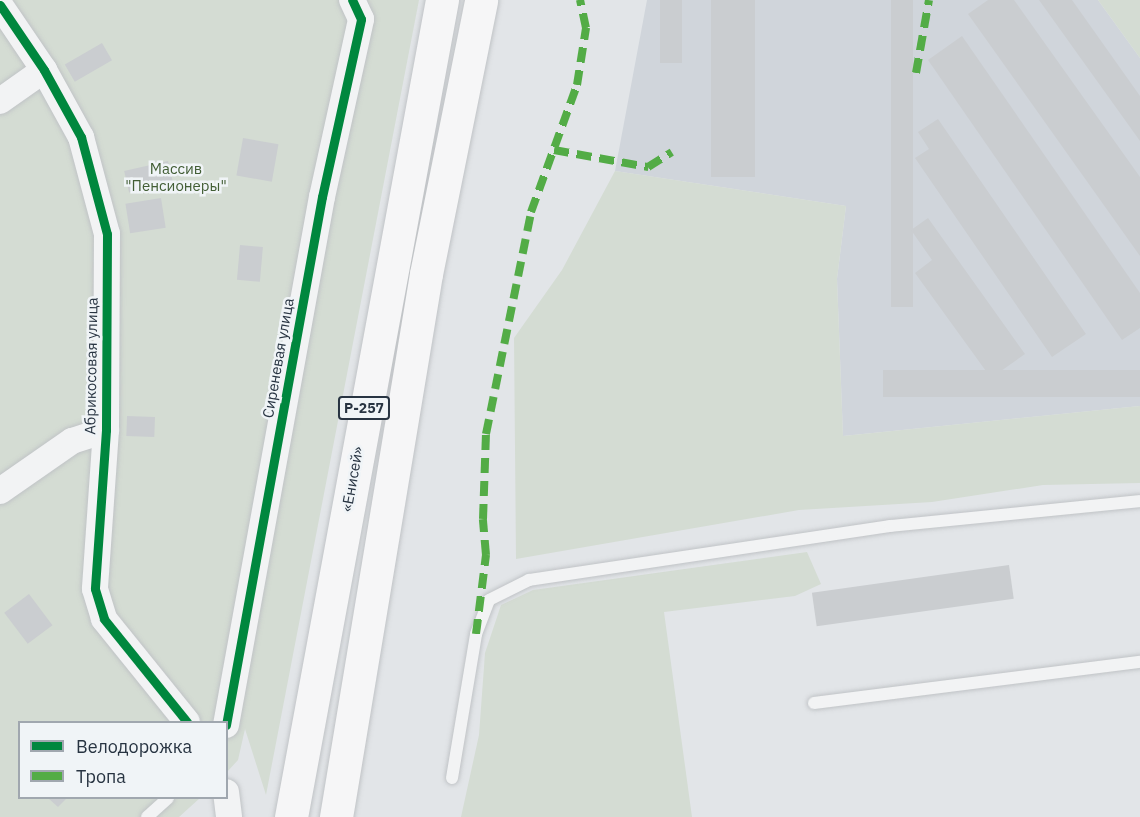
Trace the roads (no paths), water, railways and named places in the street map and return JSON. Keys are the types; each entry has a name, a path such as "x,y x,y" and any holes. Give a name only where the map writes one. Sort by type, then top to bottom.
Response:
{"highway":[{"name":"«Енисей»","path":"291,817 442,0"},
{"name":"Р-257","path":"336,817 426,274 481,0"}],"street":[{"name":"Сиреневая улица","path":"227,721 320,209 361,20 352,0"},
{"name":"Абрикосовая улица","path":"0,5 44,70 81,137 107,234 106,430 95,589 104,619 185,721"},
{"path":"0,101 44,70"},
{"path":"0,491 72,441 106,430"},
{"path":"227,799 229,817"}],"lane":[{"path":"452,778 476,634 489,600 529,580 890,526 1140,501"},
{"path":"814,703 1140,662"},
{"path":"147,817 167,799"}],"park label":[{"name":"Массив \"Пенсионеры\"","path":"176,176"}]}
